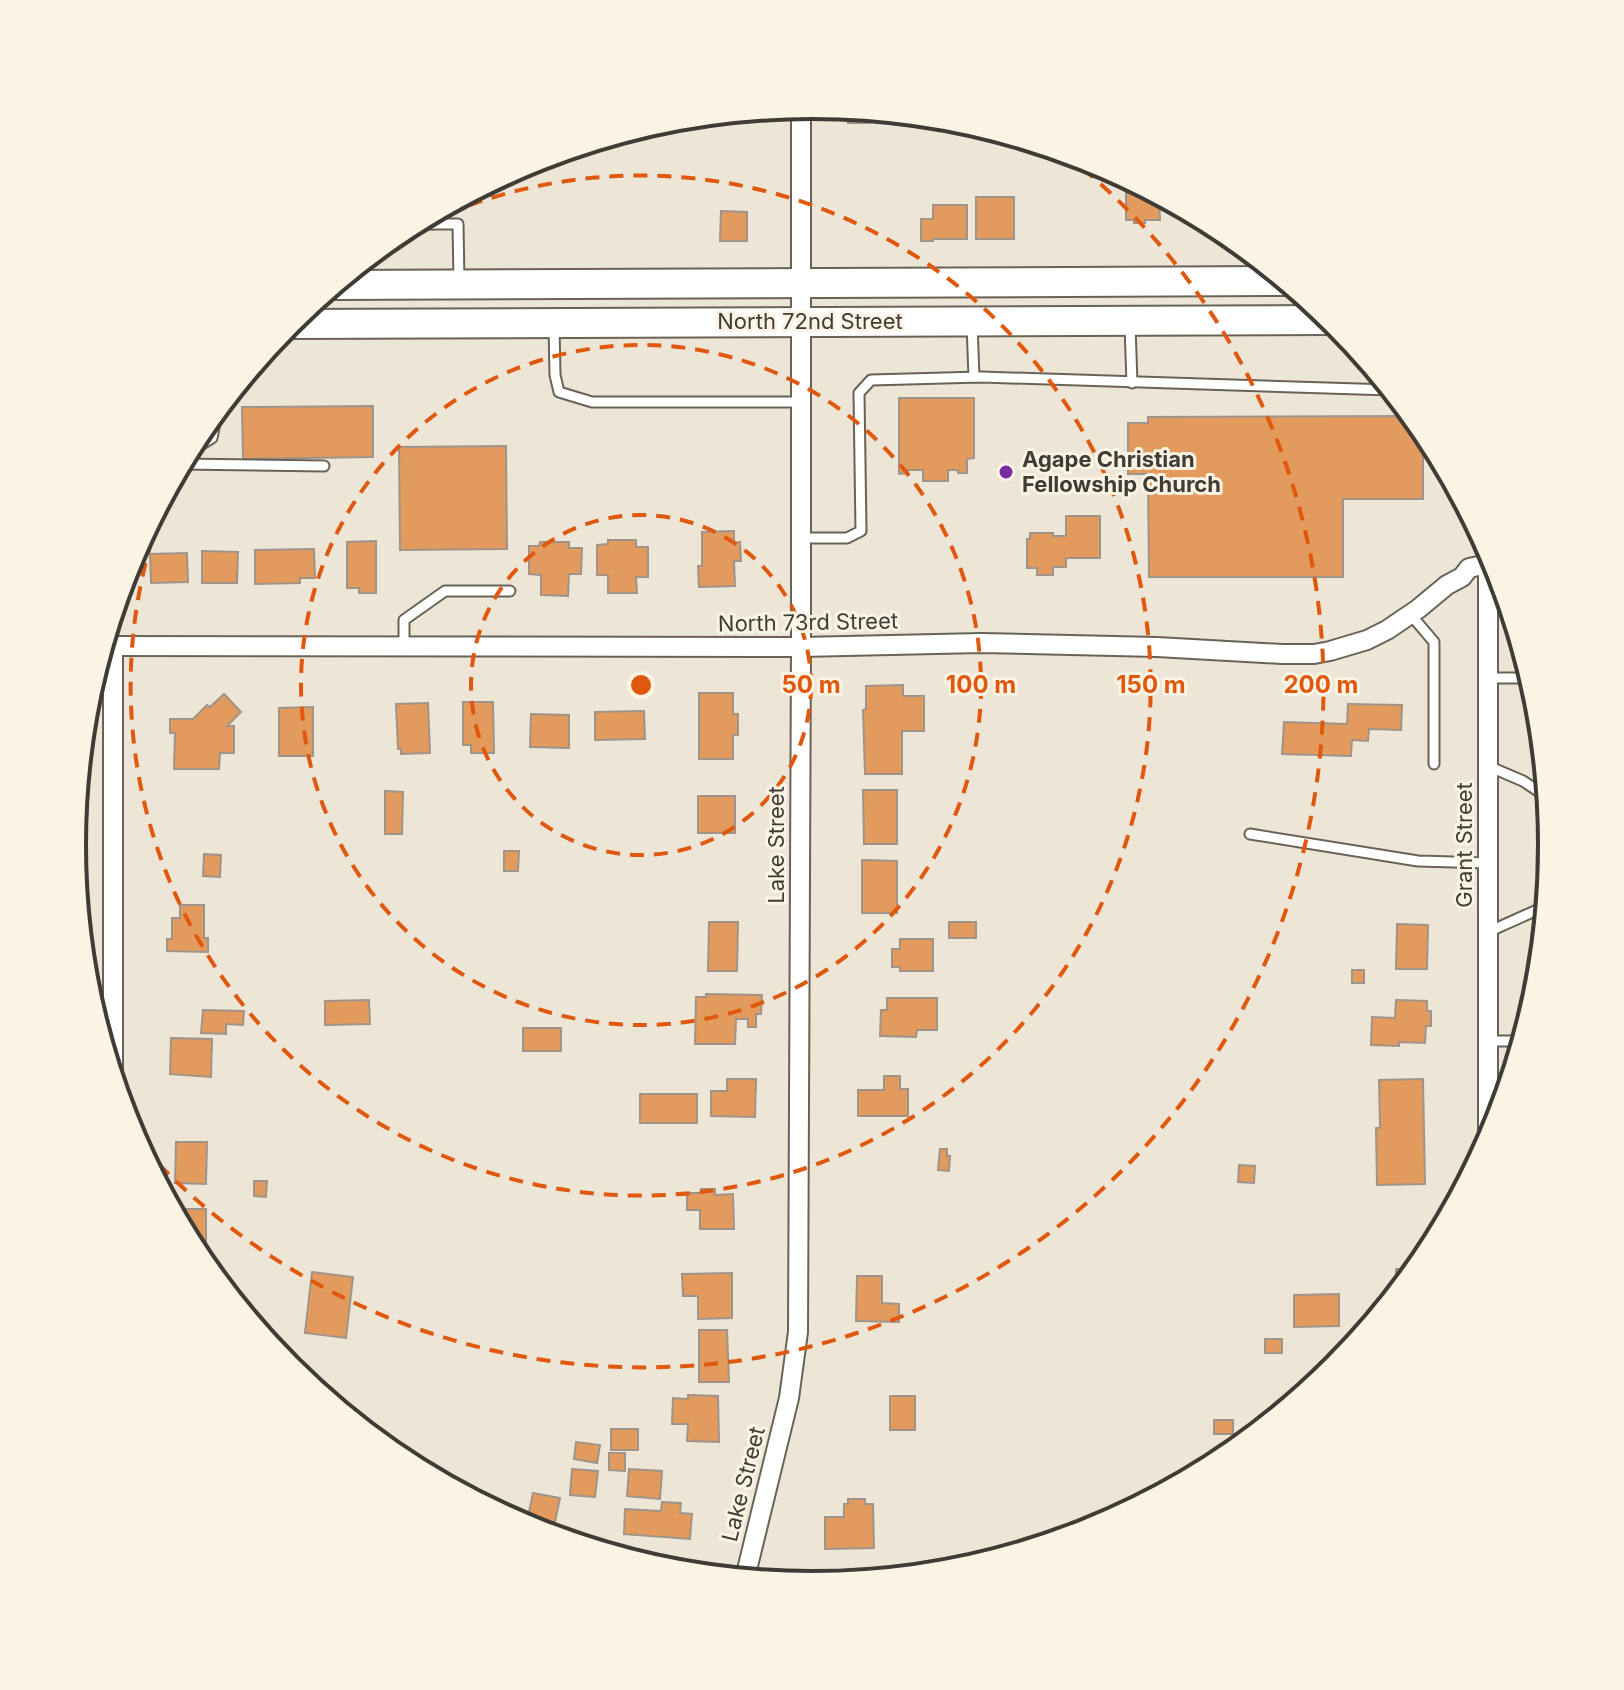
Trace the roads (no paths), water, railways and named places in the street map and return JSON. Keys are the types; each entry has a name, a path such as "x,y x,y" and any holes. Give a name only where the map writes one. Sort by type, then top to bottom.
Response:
{"main road":[{"name":"North 72nd Street","path":"354,282 1269,281"},
{"name":"North 72nd Street","path":"307,324 1313,320"}],"street":[{"name":"Lake Street","path":"748,1568 789,1398 798,1332 801,119"},
{"name":"North 73rd Street","path":"114,646 801,647 997,644 1314,654 1367,640 1387,630 1480,561"},
{"name":"Grant Street","path":"1488,581 1488,1109"},
{"path":"108,668 113,1038"}],"lane":[{"path":"436,224 458,224 459,284"},
{"path":"1130,320 1132,383"},
{"path":"972,321 974,377"},
{"path":"554,323 555,375 559,392 592,402 800,402"},
{"path":"801,538 847,538 861,531 859,393 871,380 974,377 1377,390"},
{"path":"194,464 324,466"},
{"path":"404,646 404,620 445,591 510,591"},
{"path":"1411,615 1434,642 1434,764"},
{"path":"1488,678 1518,678"},
{"path":"1488,766 1535,789"},
{"path":"1250,834 1418,861 1488,863"},
{"path":"1488,932 1534,911"},
{"path":"1488,1041 1511,1041"}],"place":[{"name":"Agape Christian Fellowship Church","path":"1006,472"}]}
